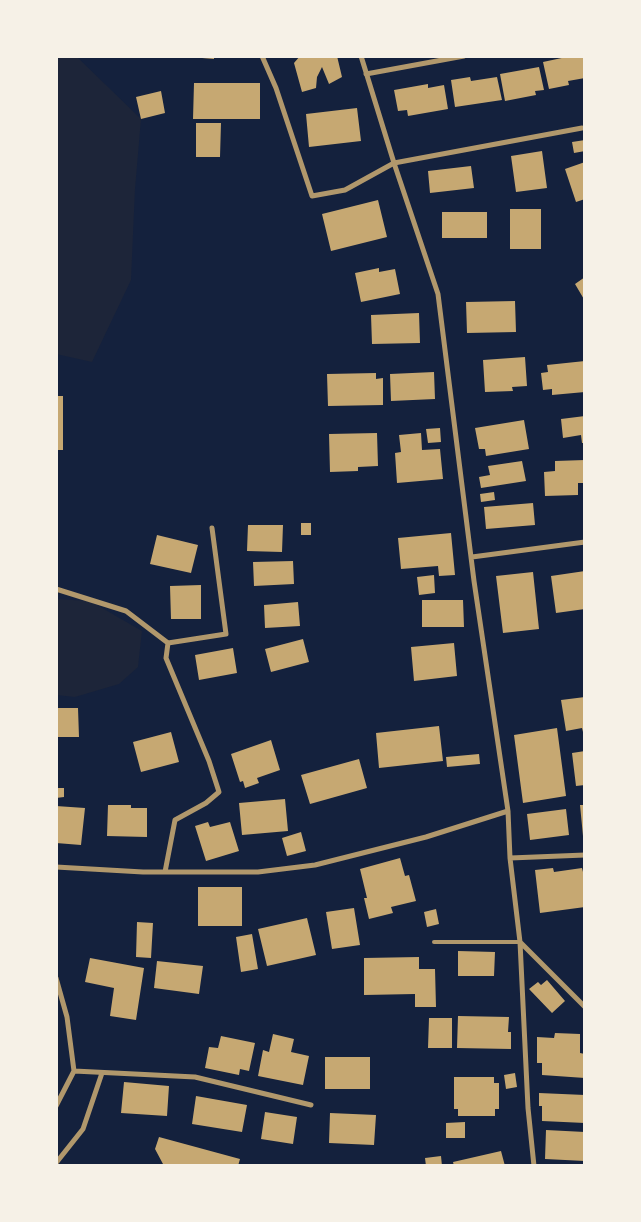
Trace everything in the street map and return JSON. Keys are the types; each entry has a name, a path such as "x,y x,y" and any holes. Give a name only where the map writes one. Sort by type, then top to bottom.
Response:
{"street":[{"path":"262,56 276,88 312,196 345,190 394,163 582,128"},
{"path":"361,56 394,163 438,294 472,557 508,811 510,858 520,942 528,1108 534,1166"},
{"path":"366,74 464,56"},
{"path":"56,589 126,611 168,644 226,634 212,528"},
{"path":"472,557 585,542"},
{"path":"165,872 175,820 206,803 219,792 209,761 166,658 168,644"},
{"path":"56,867 165,872 258,872 315,865 426,837 508,811"},
{"path":"510,858 585,855"},
{"path":"520,942 585,1007"},
{"path":"56,978 67,1017 74,1071 56,1106"},
{"path":"74,1071 195,1078 311,1105"},
{"path":"56,1163 83,1129 102,1073"}],"lane":[{"path":"434,942 520,942"}],"shaded area":[{"path":"56,56 76,56 141,119 135,189 131,280 92,362 56,354"},
{"path":"56,599 90,601 142,631 138,667 119,684 75,697 56,695"}],"building":[{"path":"202,56 214,56 214,59 202,58"},
{"path":"300,56 337,56 342,77 329,84 322,67 317,77 316,88 302,92 294,63"},
{"path":"571,56 585,56 585,78 568,81 569,85 549,89 543,62"},
{"path":"539,67 544,90 535,91 536,95 505,101 500,74"},
{"path":"470,77 471,81 497,77 502,100 455,107 451,80"},
{"path":"194,83 260,83 260,119 193,119"},
{"path":"428,84 428,88 444,85 448,109 408,116 407,110 398,111 394,90"},
{"path":"161,91 165,113 141,119 136,97"},
{"path":"357,108 361,141 309,147 306,114"},
{"path":"196,123 221,123 220,157 196,157"},
{"path":"585,140 585,151 574,153 572,142"},
{"path":"542,151 547,188 516,192 511,156"},
{"path":"585,162 585,199 576,202 565,169"},
{"path":"471,166 474,188 430,193 428,171"},
{"path":"378,200 387,237 331,251 322,214"},
{"path":"510,209 541,209 541,249 510,249"},
{"path":"442,212 487,212 487,238 442,238"},
{"path":"379,268 379,272 395,269 400,294 361,302 355,273"},
{"path":"585,277 585,301 575,284"},
{"path":"515,301 516,332 467,333 466,302"},
{"path":"419,313 420,343 372,344 371,315"},
{"path":"525,357 527,386 512,387 513,391 485,392 483,360"},
{"path":"585,361 585,392 552,395 552,389 543,390 541,373 548,372 547,365"},
{"path":"434,372 435,399 391,401 390,374"},
{"path":"376,373 376,379 383,378 383,405 328,406 327,374"},
{"path":"56,396 63,396 63,450 56,450"},
{"path":"585,416 585,443 582,443 581,435 563,438 561,419"},
{"path":"524,420 529,449 486,456 485,449 479,449 475,428"},
{"path":"440,428 441,442 428,443 426,429"},
{"path":"377,433 378,466 358,467 358,471 330,472 329,434"},
{"path":"421,433 422,450 440,449 443,479 397,483 395,453 401,452 399,435"},
{"path":"585,460 585,483 578,483 578,495 545,496 544,472 555,471 555,461"},
{"path":"522,461 526,481 481,488 479,477 490,475 488,466"},
{"path":"494,492 495,500 481,502 480,494"},
{"path":"533,503 535,525 486,529 484,507"},
{"path":"301,523 311,523 311,535 301,535"},
{"path":"248,525 283,525 282,552 247,551"},
{"path":"451,533 455,575 439,576 438,566 401,569 398,538"},
{"path":"157,535 198,545 191,573 150,564"},
{"path":"293,561 294,584 254,586 253,562"},
{"path":"585,571 585,609 556,613 551,576"},
{"path":"533,572 539,629 503,633 496,576"},
{"path":"434,575 435,593 419,595 417,577"},
{"path":"201,585 201,619 171,619 170,586"},
{"path":"422,600 463,600 464,627 422,627"},
{"path":"298,602 300,626 265,628 264,605"},
{"path":"303,639 309,662 271,672 265,649"},
{"path":"454,643 457,676 414,681 411,647"},
{"path":"233,648 237,673 199,680 195,655"},
{"path":"585,697 585,732 583,732 582,728 566,731 561,700"},
{"path":"56,708 78,708 79,737 56,737"},
{"path":"439,726 443,761 379,768 376,733"},
{"path":"557,728 566,796 523,803 514,735"},
{"path":"171,732 179,762 141,772 133,742"},
{"path":"271,740 280,770 257,778 259,783 245,788 243,781 240,782 231,754"},
{"path":"585,751 585,785 576,786 572,753"},
{"path":"479,754 480,764 447,767 446,757"},
{"path":"359,759 367,788 310,804 301,775"},
{"path":"56,788 64,788 64,797 56,798"},
{"path":"285,799 288,831 242,835 239,803"},
{"path":"108,805 131,805 131,808 147,808 147,837 107,836"},
{"path":"580,805 585,805 585,836 583,836"},
{"path":"56,806 85,808 81,845 56,843"},
{"path":"566,809 569,835 530,840 527,814"},
{"path":"208,822 210,827 230,822 239,851 206,861 195,826"},
{"path":"301,832 306,851 287,856 282,838"},
{"path":"400,858 405,876 409,875 416,901 391,907 393,913 369,919 364,898 367,898 360,869"},
{"path":"553,868 554,872 582,868 583,872 585,872 585,907 540,913 535,870"},
{"path":"198,887 242,887 242,926 198,926"},
{"path":"354,908 360,945 332,949 326,912"},
{"path":"436,909 439,924 427,927 424,912"},
{"path":"307,918 316,955 267,966 258,929"},
{"path":"137,922 153,923 151,958 136,957"},
{"path":"252,934 258,969 241,972 236,937"},
{"path":"458,951 495,952 494,976 458,976"},
{"path":"419,957 419,969 435,969 436,1007 415,1007 415,994 364,995 364,958"},
{"path":"90,958 144,968 136,1020 110,1016 114,988 85,982"},
{"path":"157,961 203,966 199,994 154,988"},
{"path":"547,980 565,1001 552,1013 529,989 538,982 541,985"},
{"path":"458,1016 509,1017 508,1032 511,1032 511,1049 457,1048"},
{"path":"429,1018 452,1018 452,1048 428,1048"},
{"path":"555,1033 580,1034 580,1053 585,1054 585,1078 542,1075 542,1063 537,1063 537,1037 554,1038"},
{"path":"273,1034 294,1039 291,1052 309,1056 303,1085 258,1076 263,1050 269,1052"},
{"path":"221,1036 255,1043 249,1071 240,1069 239,1075 205,1068 209,1047 218,1048"},
{"path":"325,1057 370,1057 370,1089 325,1089"},
{"path":"515,1073 517,1087 506,1089 504,1075"},
{"path":"454,1077 494,1077 494,1083 499,1083 499,1109 495,1109 495,1116 458,1116 458,1109 454,1109"},
{"path":"124,1082 169,1086 167,1116 121,1113"},
{"path":"539,1093 585,1095 585,1123 542,1121 542,1106 539,1106"},
{"path":"196,1096 247,1105 242,1132 192,1124"},
{"path":"265,1112 297,1117 293,1144 261,1139"},
{"path":"330,1113 376,1115 374,1145 329,1143"},
{"path":"465,1122 465,1138 446,1138 446,1123"},
{"path":"546,1130 585,1132 585,1161 545,1159"},
{"path":"159,1137 240,1159 238,1166 171,1166 163,1164 155,1149"},
{"path":"501,1151 505,1166 454,1166 453,1162"},
{"path":"441,1156 442,1166 426,1166 425,1158"}]}
